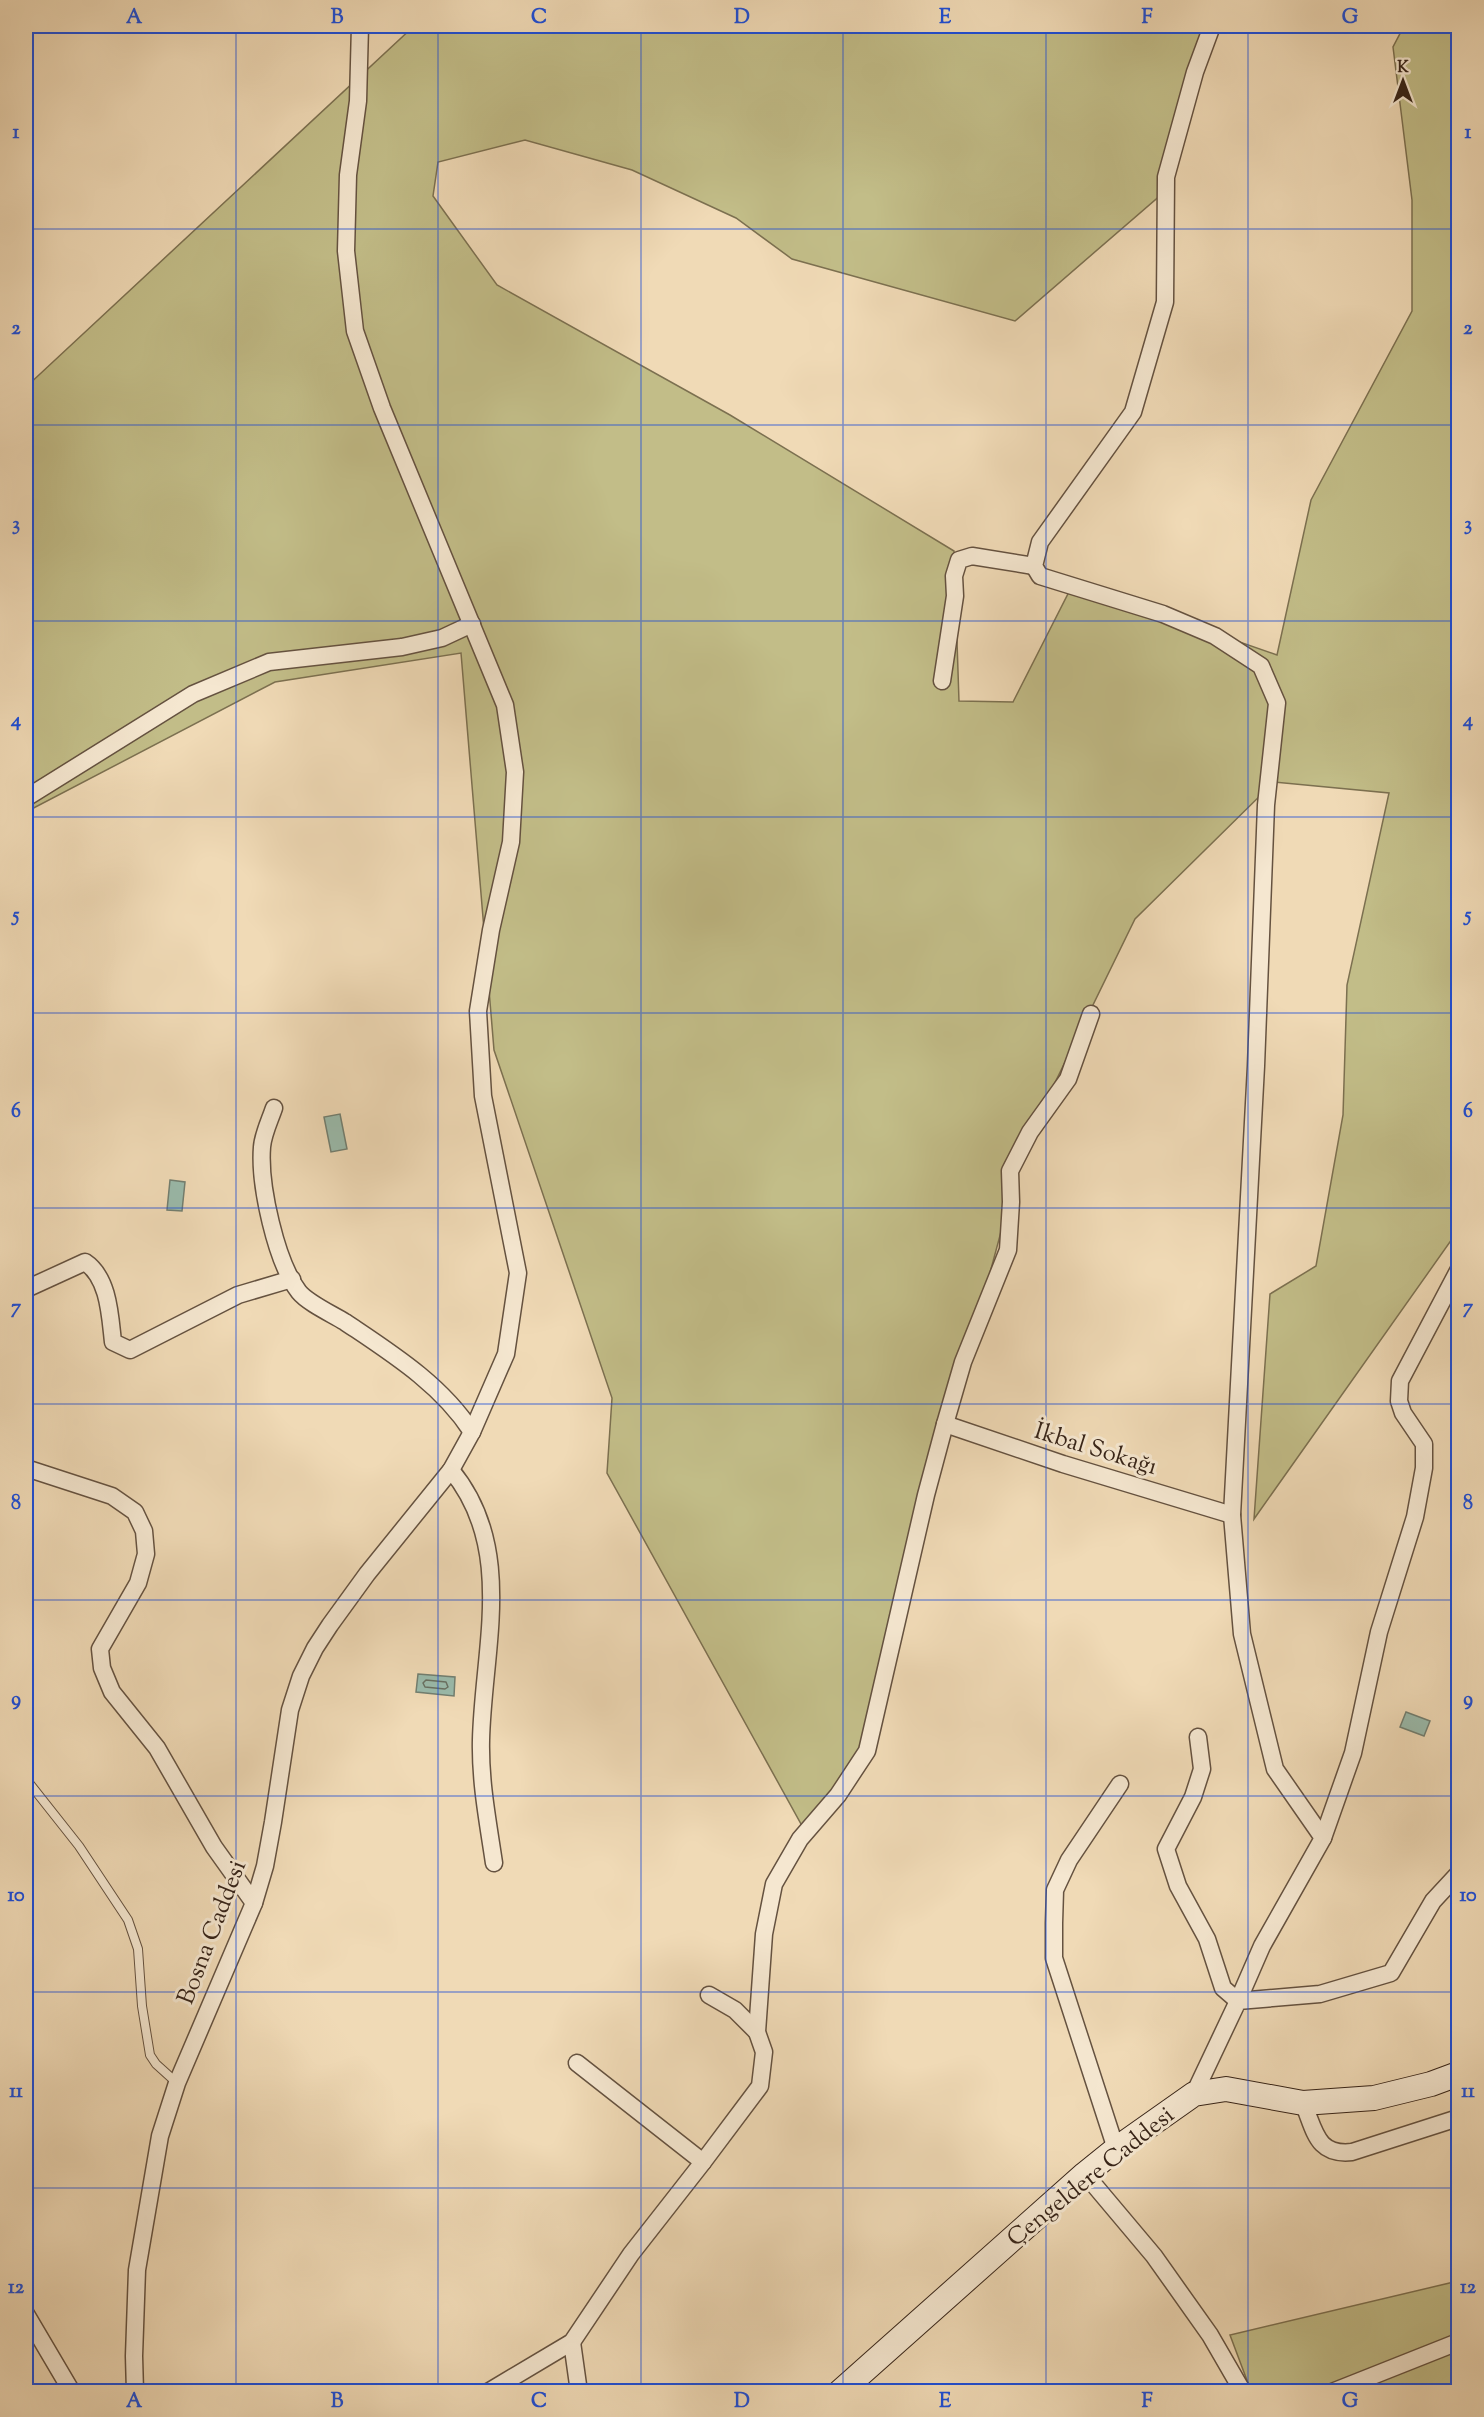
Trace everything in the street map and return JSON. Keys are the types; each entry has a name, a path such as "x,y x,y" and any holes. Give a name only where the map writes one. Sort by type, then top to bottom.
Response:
{"main road":[{"name":"Çengeldere Caddesi","path":"840,2391 1085,2174 1116,2149 1194,2094 1226,2089 1304,2103 1374,2098 1431,2084 1458,2074"}],"street":[{"name":"Bosna Caddesi","path":"135,2391 137,2270 160,2136 177,2083 254,1902 265,1866 290,1710 301,1677 315,1648 360,1583 451,1470 472,1431 506,1354 518,1273 483,1096 478,1011 491,930 511,842 515,772 505,705 382,408 355,331 346,251 348,175 358,101 360,26"},
{"path":"1212,26 1195,72 1166,177 1165,302 1133,412 1040,542 1034,566 1040,576 1163,614 1215,636 1261,666 1277,703 1266,805 1256,1066 1232,1515 1242,1634 1275,1768 1323,1838"},
{"path":"942,681 955,596 954,576 959,560 972,556 1034,566"},
{"path":"26,798 193,694 269,662 402,647 442,638 472,624"},
{"path":"488,2391 572,2342 631,2254 760,2086 764,2052 757,2032 764,1934 774,1884 800,1839 838,1794 867,1751 923,1506 945,1424 963,1362 1008,1250 1010,1171 1030,1132 1068,1078 1091,1014"},
{"path":"274,1108 262,1145 262,1166 268,1211 284,1265 300,1293 420,1374 461,1414 472,1431"},
{"path":"26,1289 85,1262 94,1268 108,1302 113,1342 130,1350 238,1295 292,1279"},
{"path":"1194,2094 1262,1946 1323,1838 1353,1753 1379,1632 1415,1517 1424,1468 1424,1444 1403,1413 1399,1401 1400,1381 1458,1271"},
{"name":"İkbal Sokağı","path":"945,1424 1063,1464 1232,1515"},
{"path":"26,1468 112,1496 135,1512 144,1531 146,1554 138,1583 100,1649 102,1668 112,1692 157,1749 214,1847 254,1902"},
{"path":"451,1470 464,1486 477,1516 488,1552 492,1585 492,1618 482,1728 481,1774 494,1863"},
{"path":"1198,1737 1202,1768 1193,1797 1167,1849 1178,1886 1207,1939 1223,1988 1238,2001 1320,1994 1391,1973 1433,1901 1458,1874"},
{"path":"1116,2149 1054,1958 1054,1923 1055,1890 1059,1880 1069,1860 1120,1785"},
{"path":"709,1995 735,2010 757,2032"},
{"path":"577,2063 703,2162"},
{"path":"1304,2103 1320,2143 1329,2151 1339,2154 1352,2152 1458,2118"},
{"path":"1085,2174 1154,2256 1210,2335 1243,2391"},
{"path":"26,2314 72,2391"},
{"path":"572,2342 579,2391"},
{"path":"1332,2391 1458,2342"}],"lane":[{"path":"26,1779 79,1846 128,1920 138,1948 142,2006 150,2055 156,2064 177,2083"}],"shaded area":[{"path":"414,26 1207,26 1170,187 1015,321 792,259 736,218 632,170 525,140 438,162 433,196 497,285 730,415 954,551 959,701 1013,702 1073,584 1277,655 1311,500 1412,311 1412,200 1393,47 1404,26 1458,26 1457,1232 1254,1519 1270,1294 1316,1266 1343,1115 1347,985 1389,793 1274,782 1135,919 1024,1146 865,1739 806,1833 607,1473 612,1398 494,1050 461,653 275,682 26,812 26,387"},
{"path":"1458,2281 1458,2391 1251,2391 1230,2335"}],"water":[{"path":"340,1114 347,1149 331,1152 324,1117"},
{"path":"170,1180 185,1182 182,1211 167,1210"},
{"path":"418,1674 455,1677 454,1696 416,1692"},
{"path":"1406,1712 1430,1721 1424,1736 1400,1727"}]}
